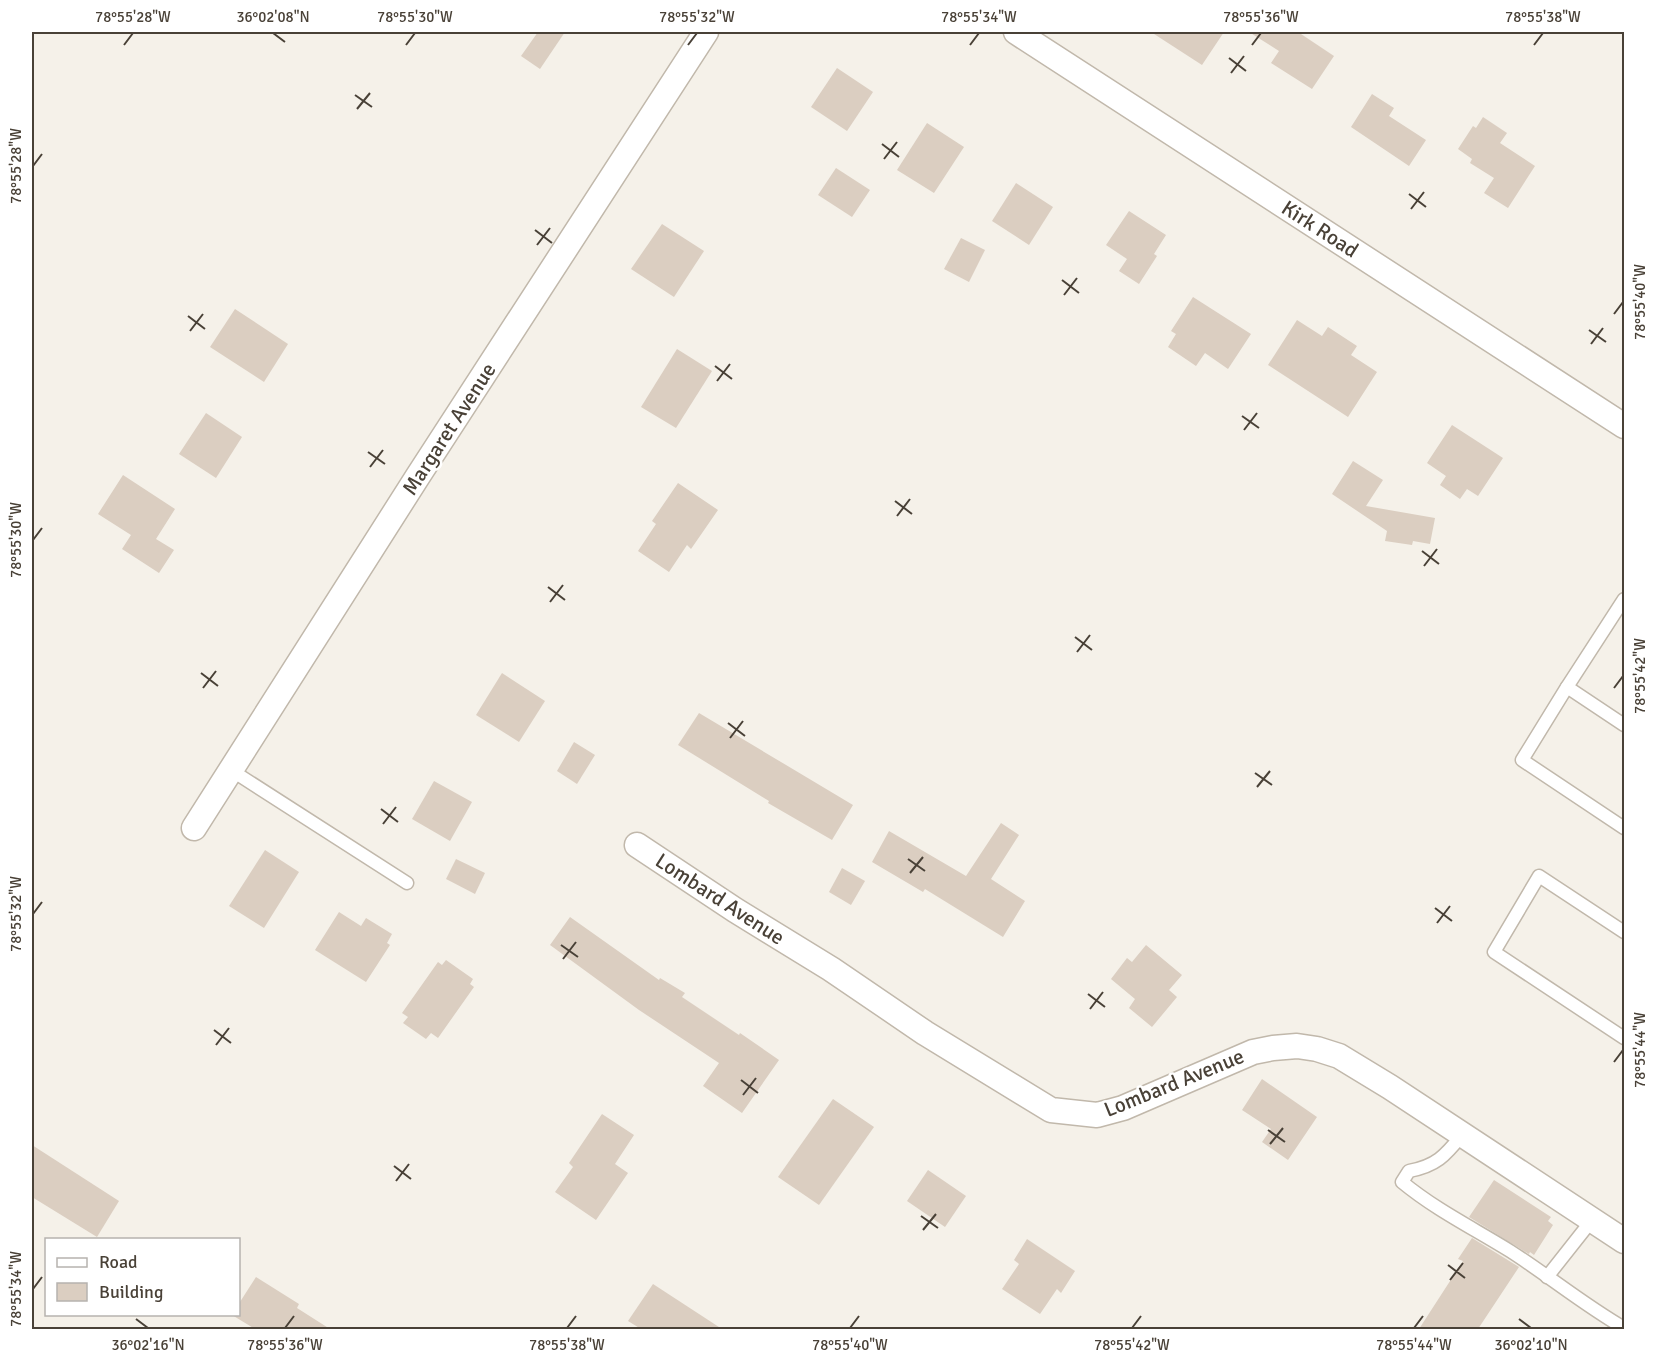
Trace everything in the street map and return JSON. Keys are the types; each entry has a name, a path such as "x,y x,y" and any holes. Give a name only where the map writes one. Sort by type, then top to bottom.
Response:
{"street":[{"name":"Margaret Avenue","path":"194,828 706,32"},
{"name":"Kirk Road","path":"1016,32 1624,426"},
{"name":"Lombard Avenue","path":"637,845 735,910 831,969 925,1034 1051,1110 1097,1114 1123,1108 1253,1052 1297,1046 1339,1056 1624,1241"}],"lane":[{"path":"1624,599 1522,760 1624,828"},
{"path":"1567,687 1624,725"},
{"path":"231,770 406,883"},
{"path":"1624,932 1539,876 1494,952 1624,1038"},
{"path":"1462,1135 1443,1158 1424,1168 1409,1171 1402,1182 1427,1202 1509,1251 1592,1309 1624,1328"},
{"path":"1547,1277 1592,1220"}],"building":[{"path":"538,32 565,32 540,69 521,56"},
{"path":"1151,32 1224,32 1202,65"},
{"path":"1249,32 1298,32 1334,56 1312,89 1271,63 1279,51"},
{"path":"837,68 873,92 847,131 811,107"},
{"path":"1372,94 1394,108 1389,116 1426,140 1409,166 1351,127"},
{"path":"1483,117 1507,133 1500,143 1535,166 1508,208 1484,193 1494,178 1470,163 1472,159 1458,149 1473,126 1476,128"},
{"path":"927,123 964,147 934,193 897,170"},
{"path":"836,168 870,190 852,217 818,195"},
{"path":"1016,183 1053,207 1029,245 992,221"},
{"path":"1129,211 1166,235 1154,254 1157,256 1139,284 1119,271 1127,259 1106,245"},
{"path":"662,224 704,251 674,297 631,269"},
{"path":"961,238 985,250 969,282 944,269"},
{"path":"1193,297 1251,334 1228,369 1205,353 1196,366 1168,347 1176,334 1171,331"},
{"path":"235,309 288,344 264,382 210,347"},
{"path":"1297,320 1322,336 1328,327 1357,346 1351,355 1377,372 1348,417 1268,365"},
{"path":"677,349 712,371 676,428 641,407"},
{"path":"206,413 242,437 216,478 179,454"},
{"path":"1452,425 1503,458 1478,496 1467,489 1460,499 1440,485 1446,476 1427,463"},
{"path":"1353,461 1383,480 1366,506 1435,518 1430,544 1413,541 1412,545 1385,541 1387,531 1332,494"},
{"path":"123,475 175,509 156,539 174,550 159,573 122,549 131,535 98,514"},
{"path":"678,483 718,510 691,549 687,545 669,572 638,551 656,524 652,521"},
{"path":"502,673 545,701 519,742 476,715"},
{"path":"699,713 853,805 832,840 768,803 769,801 678,745"},
{"path":"574,742 595,755 577,784 557,771"},
{"path":"434,781 472,802 450,841 412,819"},
{"path":"1001,823 1019,835 991,879 1025,901 1003,937 925,889 923,892 872,862 889,831 966,876"},
{"path":"265,850 299,872 264,928 229,906"},
{"path":"456,859 485,873 475,894 446,879"},
{"path":"842,868 865,881 851,905 829,892"},
{"path":"339,912 361,926 366,918 392,934 387,943 390,945 366,982 315,950"},
{"path":"570,917 659,980 660,978 685,993 682,997 779,1060 742,1113 703,1086 719,1063 639,1010 550,945"},
{"path":"1146,945 1182,975 1169,990 1177,997 1152,1027 1129,1008 1135,999 1111,979 1127,958 1132,962"},
{"path":"446,960 473,979 470,984 474,987 438,1038 431,1033 426,1039 403,1023 408,1017 402,1013 438,962 442,965"},
{"path":"1262,1079 1317,1117 1288,1160 1262,1142 1271,1129 1242,1110"},
{"path":"833,1099 874,1127 819,1205 778,1177"},
{"path":"602,1114 634,1135 615,1164 628,1173 596,1220 555,1192 573,1167 569,1163"},
{"path":"32,1145 119,1201 97,1237 32,1197"},
{"path":"928,1170 966,1196 945,1227 907,1201"},
{"path":"1494,1180 1551,1217 1548,1221 1553,1225 1534,1255 1469,1217"},
{"path":"1472,1238 1519,1267 1478,1329 1419,1329 1463,1261 1458,1259"},
{"path":"1027,1239 1075,1271 1061,1293 1057,1289 1040,1314 1002,1289 1019,1264 1014,1260"},
{"path":"256,1277 299,1304 297,1308 330,1329 255,1329 234,1316 240,1316 240,1302"},
{"path":"653,1284 722,1329 641,1329 628,1321"}]}
